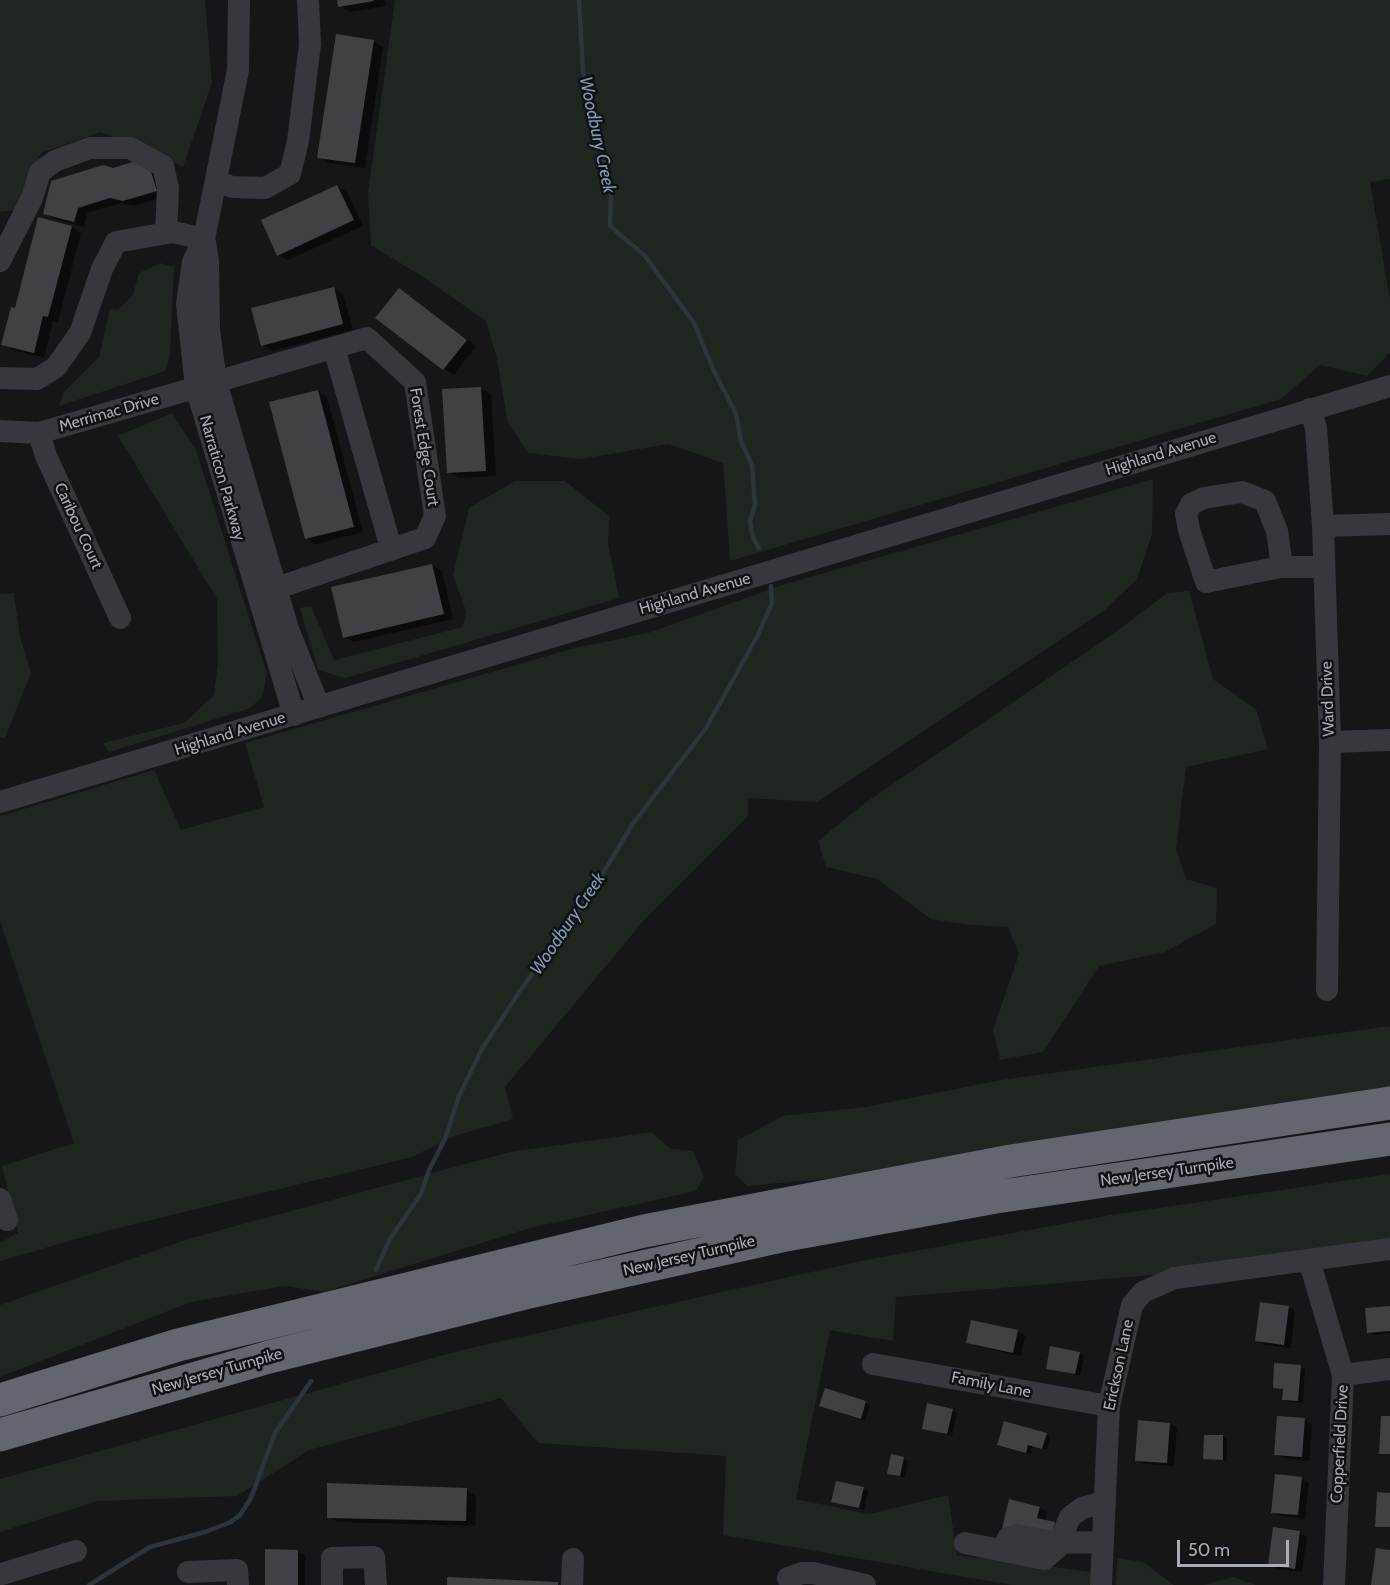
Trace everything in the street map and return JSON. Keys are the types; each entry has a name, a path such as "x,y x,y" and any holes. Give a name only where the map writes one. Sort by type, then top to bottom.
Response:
{"highway":[{"name":"New Jersey Turnpike","path":"0,1400 178,1345 644,1231 1011,1161 1390,1103"},
{"name":"New Jersey Turnpike","path":"0,1435 269,1357 525,1293 786,1235 996,1197 1390,1139"}],"street":[{"name":"Narraticon Parkway","path":"239,0 238,70 204,239 195,254 187,304 294,715"},
{"path":"216,181 232,187 265,188 290,174 298,141 310,45 308,0"},
{"path":"0,261 32,198 40,172 55,161 90,148 130,148 163,166 168,188 166,233"},
{"path":"0,378 37,379 56,367 80,333 102,269 116,242 173,232 204,239"},
{"name":"Forest Edge Court","path":"206,384 367,338 415,382 435,516 426,538 277,588"},
{"path":"334,348 391,548"},
{"name":"Narraticon Parkway","path":"206,384 277,588 288,629 319,707"},
{"name":"Merrimac Drive","path":"0,432 39,433 206,384"},
{"name":"Highland Avenue","path":"0,802 1390,386"},
{"name":"Ward Drive","path":"1310,409 1316,428 1323,526 1330,742 1327,990"},
{"name":"Caribou Court","path":"39,433 45,456 120,618"},
{"path":"1282,566 1277,531 1265,501 1242,492 1204,498 1191,504 1186,514 1189,530 1206,582 1282,566 1323,567"},
{"path":"1323,526 1390,524"},
{"path":"1330,742 1390,740"},
{"name":"Erickson Lane","path":"1101,1585 1109,1406 1132,1305 1143,1292 1175,1278 1390,1249"},
{"name":"Copperfield Drive","path":"1309,1260 1343,1375 1334,1585"},
{"name":"Family Lane","path":"873,1364 1109,1406"},
{"name":"Copperfield Drive","path":"1343,1375 1390,1369"},
{"path":"1058,1543 1070,1517 1082,1508 1105,1502"},
{"path":"965,1543 1003,1551 1008,1538 1016,1535 1058,1543 1103,1542"},
{"path":"3,1578 76,1551"},
{"path":"332,1585 332,1558 374,1557 375,1585"},
{"path":"572,1585 573,1559"},
{"path":"188,1572 237,1570 238,1585"},
{"path":"788,1578 802,1573 813,1573 865,1585"}],"shaded area":[{"path":"0,0 205,0 212,83 183,167 101,132 41,153 18,210 0,212"},
{"path":"395,0 1390,0 1390,179 1370,182 1390,300 1390,353 1367,376 1320,365 1281,399 730,561 723,463 669,444 581,459 528,453 508,423 496,355 486,321 426,279 371,245 368,192"},
{"path":"160,263 174,267 170,357 165,371 59,406 63,393 99,357 110,309 118,310 133,295 139,273"},
{"path":"172,413 196,450 267,674 262,698 248,709 109,752 103,743 184,723 214,695 218,662 217,599 118,436"},
{"path":"1153,479 1152,534 1137,579 1106,609 817,802 748,798 748,816 645,919 505,1087 513,1119 454,1136 412,1157 97,1233 0,1261 0,1243 18,1233 2,1166 74,1143 0,921 0,816 154,770 181,830 264,807 245,743 575,648 648,633 782,585"},
{"path":"515,481 565,481 609,516 608,543 619,598 345,678 318,670 300,608 311,606 334,660 463,627 466,611 453,575 469,508"},
{"path":"1189,591 1213,679 1256,709 1268,749 1186,767 1176,849 1186,879 1217,888 1216,924 1165,952 1099,966 1043,1052 1000,1060 993,1030 1019,954 1008,927 969,925 931,919 877,879 826,867 818,841 865,803 1113,634 1167,593"},
{"path":"14,593 20,637 31,673 5,738 0,737 0,594"},
{"path":"1390,1026 1390,1090 825,1179 747,1186 735,1174 738,1140 783,1116 865,1107 1001,1080"},
{"path":"651,1132 671,1149 693,1151 704,1177 696,1191 530,1228 324,1292 285,1286 191,1302 0,1377 0,1305 191,1238 510,1152"},
{"path":"1390,1174 1390,1259 1224,1269 896,1297 893,1341 830,1330 796,1499 869,1514 948,1495 957,1555 1093,1572 1093,1585 1012,1585 723,1535 726,1456 538,1443 501,1398 309,1450 237,1496 98,1501 0,1532 0,1479 462,1350 861,1261 1111,1215"},
{"path":"1117,1558 1143,1562 1174,1585 1116,1585"},
{"path":"1233,1577 1256,1585 1203,1585"}],"building":[{"path":"337,0 373,0 374,1 338,7"},
{"path":"336,34 374,40 355,163 317,158"},
{"path":"139,160 148,162 157,191 123,201 110,198 78,208 74,222 43,214 51,181 103,165 113,168"},
{"path":"337,185 354,220 277,256 261,220"},
{"path":"38,217 72,226 48,317 43,316 34,353 1,345 11,307 15,308"},
{"path":"334,287 343,324 261,346 251,308"},
{"path":"399,288 467,340 443,370 375,318"},
{"path":"481,387 486,471 447,473 442,389"},
{"path":"318,390 354,527 305,539 269,402"},
{"path":"432,564 444,614 343,638 331,587"},
{"path":"1260,1302 1289,1306 1284,1345 1255,1341"},
{"path":"1390,1306 1390,1331 1367,1333 1365,1308"},
{"path":"971,1320 1018,1330 1013,1353 966,1343"},
{"path":"1050,1346 1080,1352 1075,1374 1046,1369"},
{"path":"1274,1363 1301,1365 1298,1401 1282,1400 1283,1389 1273,1388"},
{"path":"825,1388 866,1401 861,1419 819,1406"},
{"path":"927,1403 953,1409 947,1434 922,1429"},
{"path":"1277,1416 1305,1418 1302,1457 1274,1455"},
{"path":"1381,1416 1390,1416 1390,1454 1379,1454"},
{"path":"1138,1420 1170,1423 1167,1463 1135,1461"},
{"path":"1004,1421 1047,1433 1042,1449 1028,1445 1026,1453 997,1445"},
{"path":"1204,1435 1223,1435 1223,1460 1203,1459"},
{"path":"891,1454 904,1457 900,1476 887,1474"},
{"path":"1275,1474 1302,1477 1298,1515 1271,1513"},
{"path":"836,1481 864,1487 859,1508 831,1502"},
{"path":"327,1483 467,1488 466,1521 327,1518"},
{"path":"1377,1492 1390,1493 1390,1527 1375,1527"},
{"path":"1009,1499 1040,1507 1037,1518 1055,1522 1050,1541 1002,1529"},
{"path":"1273,1527 1300,1531 1295,1569 1268,1565"},
{"path":"1376,1548 1390,1550 1390,1585 1371,1585"},
{"path":"265,1549 298,1550 298,1585 265,1585"},
{"path":"447,1577 558,1582 558,1585 447,1585"}],"waterway":[{"name":"Woodbury Creek","path":"579,0 583,72 611,192 610,226 645,256 694,323 713,369 736,414 741,441 752,465 755,504 750,522 753,538 759,548"},
{"name":"Woodbury Creek","path":"376,1270 390,1239 421,1194 429,1170 445,1139 459,1096 482,1049 519,992 588,898 632,825 706,728 758,635 772,603 771,586"},
{"name":"Woodbury Creek","path":"89,1585 150,1547 205,1532 231,1522 240,1515 251,1498 275,1433 311,1381"}]}
